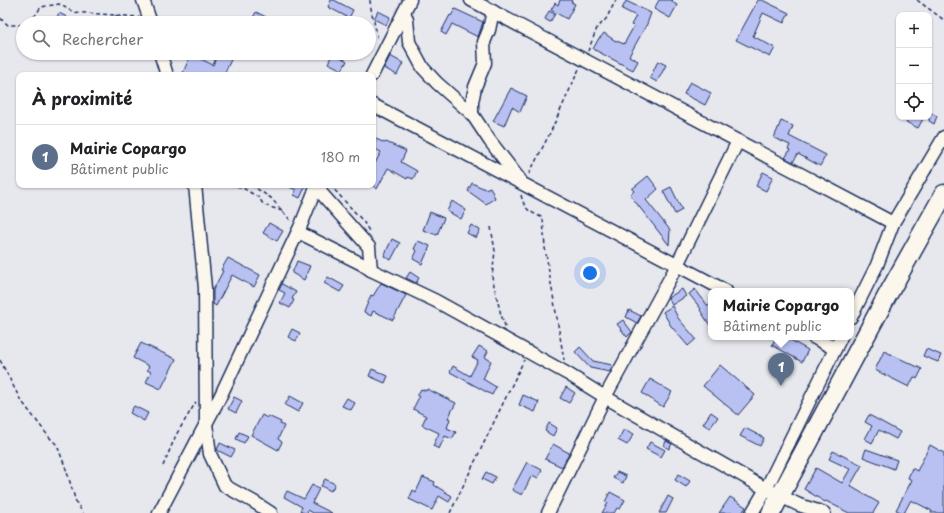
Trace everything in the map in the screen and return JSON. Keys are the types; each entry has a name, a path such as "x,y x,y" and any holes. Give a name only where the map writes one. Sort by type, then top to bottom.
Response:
{"highway":[{"path":"771,513 773,492 887,296 944,194"}],"street":[{"path":"144,0 149,16"},
{"path":"374,72 410,0"},
{"path":"472,0 893,224"},
{"path":"472,114 472,102 485,63 484,42 490,26 493,11"},
{"path":"404,12 407,20 409,42 424,68 437,83 472,114 490,141 523,184"},
{"path":"162,60 166,72"},
{"path":"376,107 720,288"},
{"path":"854,311 877,265 893,224 944,137"},
{"path":"548,513 605,397 677,265 738,141"},
{"path":"195,188 205,288 206,424 210,454 225,486 271,513"},
{"path":"160,513 220,397 298,232 317,188"},
{"path":"319,188 322,194 368,247 371,270"},
{"path":"298,232 371,270 436,300 773,492 799,505 824,513"},
{"path":"818,340 835,349"},
{"path":"752,513 773,492 840,340"}],"path":[{"path":"370,0 370,10 372,16"},
{"path":"568,374 562,355 545,248 543,218 528,211 523,202 520,189 547,138 592,44 597,28 606,19 616,0"},
{"path":"917,0 944,20"},
{"path":"35,16 41,7 59,4 73,12 112,16"},
{"path":"0,18 8,25 16,25"},
{"path":"376,30 379,61"},
{"path":"243,188 258,197 264,205 284,211"},
{"path":"256,188 264,193 284,211 295,225 298,232"},
{"path":"491,226 495,251 492,277 500,315 508,333 507,340"},
{"path":"450,513 528,352"},
{"path":"0,360 20,399 49,437 57,445 76,502 83,513"},
{"path":"163,466 176,434 197,397"}],"building":[{"path":"331,0 334,0 353,10 350,16 345,16 328,7"},
{"path":"560,0 572,0 571,2 575,4 567,19 551,10 555,3 558,5"},
{"path":"659,0 673,0 672,2 677,5 670,18 654,9"},
{"path":"758,0 762,0 789,13 784,23 763,13 753,36 775,48 770,57 736,40"},
{"path":"626,1 651,13 647,24 629,56 638,61 633,70 593,49 599,38 604,33 614,40 624,44 634,26 631,25 636,16 622,9"},
{"path":"455,9 483,22 478,37 452,24 446,35 441,32"},
{"path":"378,11 390,17 386,25 376,20 376,16"},
{"path":"549,11 555,14 550,22 545,19"},
{"path":"256,12 264,16 254,16"},
{"path":"59,13 65,16 58,16"},
{"path":"390,56 403,63 397,75 384,68"},
{"path":"188,60 203,60 213,65 215,60 231,60 225,72 183,72"},
{"path":"330,60 347,61 342,70 328,63"},
{"path":"658,61 666,65 657,82 650,78"},
{"path":"690,82 711,93 705,105 684,94"},
{"path":"511,88 527,96 520,112 512,107 504,126 493,121"},
{"path":"932,114 937,116 934,124 929,121 932,120"},
{"path":"907,120 922,120 918,128 906,122"},
{"path":"781,121 793,126 789,136 826,155 820,166 798,154 793,162 785,158 790,150 788,149 790,145 774,138"},
{"path":"376,139 406,151 401,162 417,171 413,179 408,177 407,179 388,168 377,189 376,188 376,161 381,152 376,150"},
{"path":"763,172 773,177 766,191 756,186"},
{"path":"648,176 658,189 646,200 670,230 669,245 630,195 634,191 632,189"},
{"path":"472,183 485,189 490,187 495,198 486,204 468,191"},
{"path":"671,187 682,210 675,214 663,191"},
{"path":"292,188 305,188 300,198 294,195 296,190"},
{"path":"452,201 466,210 461,219 447,211"},
{"path":"430,212 444,218 437,235 423,230"},
{"path":"269,223 283,231 277,241 263,233"},
{"path":"471,225 480,230 476,238 467,233"},
{"path":"392,239 400,243 391,260 384,256"},
{"path":"418,241 430,246 422,264 413,259 417,251 414,249"},
{"path":"228,258 260,275 254,287 232,275 216,306 213,304 213,290 223,271 221,270"},
{"path":"297,261 310,266 304,280 292,273"},
{"path":"410,272 419,278 416,283 406,278"},
{"path":"328,277 344,286 340,292 324,283"},
{"path":"381,283 406,295 393,320 373,311 371,316 364,312 371,295 373,296"},
{"path":"282,284 296,292 292,299 294,300 290,308 280,303 285,293 279,290"},
{"path":"682,289 686,296 672,305 668,298"},
{"path":"695,289 708,306 708,322 700,310 701,309 689,294"},
{"path":"672,306 678,318 696,339 688,346 671,326 663,312"},
{"path":"629,310 641,316 637,323 626,317"},
{"path":"623,320 632,332 627,337 617,324"},
{"path":"292,329 300,333 296,341 288,337"},
{"path":"774,340 790,340 808,350 802,362 772,345"},
{"path":"141,343 176,359 161,389 146,382 151,372 147,370 149,366 133,358"},
{"path":"479,346 488,351 485,357 491,361 483,379 496,387 492,395 450,372 453,366 470,376 478,360 472,357"},
{"path":"580,347 593,361 612,365 610,372 590,368 575,352"},
{"path":"926,349 941,355 938,362 923,356"},
{"path":"884,351 922,369 917,379 914,377 909,387 875,370"},
{"path":"720,365 755,395 738,415 703,386"},
{"path":"372,369 388,376 385,383 369,376"},
{"path":"650,379 672,392 663,407 642,393"},
{"path":"566,387 575,393 569,403 560,398"},
{"path":"421,389 426,391 427,389 456,403 448,418 450,419 447,428 456,432 452,439 445,436 439,449 433,446 439,433 422,425 426,416 413,409"},
{"path":"523,395 539,402 535,412 519,405"},
{"path":"290,396 303,403 298,412 285,405"},
{"path":"234,397 242,401 236,413 228,409"},
{"path":"347,398 355,403 351,410 342,406"},
{"path":"134,406 148,413 144,421 130,413"},
{"path":"711,412 718,417 710,428 703,424"},
{"path":"262,415 281,422 280,424 284,426 278,439 282,442 278,450 251,435"},
{"path":"869,415 900,432 896,439 879,430 872,443 865,439 872,426 865,422"},
{"path":"549,423 557,428 553,436 545,431"},
{"path":"745,428 764,438 760,446 740,436"},
{"path":"624,429 634,434 627,445 618,440"},
{"path":"239,432 248,436 244,443 236,439"},
{"path":"666,441 672,444 669,449 664,446"},
{"path":"650,442 665,450 661,457 646,449"},
{"path":"220,443 235,450 231,457 217,450"},
{"path":"553,444 569,453 562,467 545,459"},
{"path":"930,445 944,453 944,513 931,513 932,511 911,500 904,513 896,510 912,480 908,478 912,468 917,471"},
{"path":"866,449 897,460 894,469 863,457"},
{"path":"833,451 862,465 850,486 879,503 873,513 849,513 826,501 825,502 804,489 816,468 842,483 850,469 829,459"},
{"path":"527,462 542,470 538,478 532,475 522,495 512,490"},
{"path":"486,472 496,477 492,484 482,479"},
{"path":"617,472 626,476 623,483 613,478"},
{"path":"678,474 690,481 686,487 675,480"},
{"path":"423,477 435,482 434,485 452,496 449,502 439,496 432,510 409,499 413,490 416,492"},
{"path":"325,479 335,484 331,491 321,486"},
{"path":"312,485 319,489 312,503 332,513 313,513 308,510 307,513 304,513 300,511 302,507 284,497 287,491 304,499"},
{"path":"610,492 625,500 620,509 617,508 614,513 602,513 608,503 605,502"},
{"path":"668,496 673,499 666,513 659,513"},
{"path":"730,497 746,507 742,513 719,513"}],"place":[{"name":"Mairie Copargo","path":"781,386"}]}
